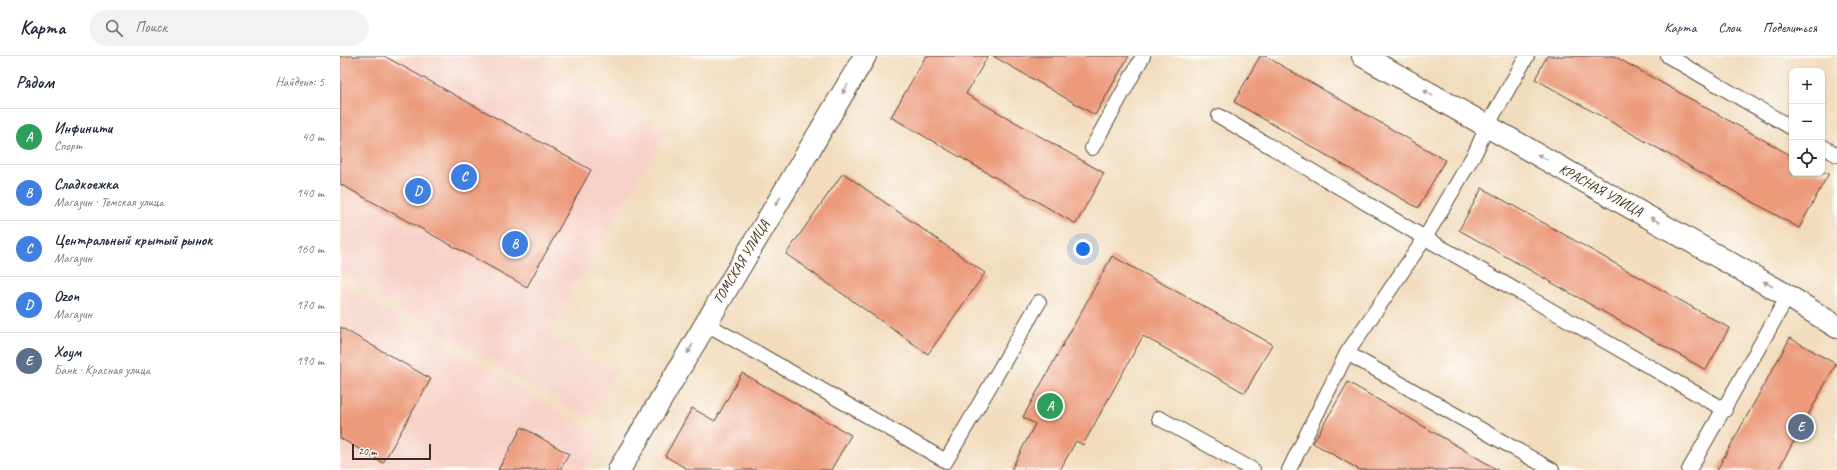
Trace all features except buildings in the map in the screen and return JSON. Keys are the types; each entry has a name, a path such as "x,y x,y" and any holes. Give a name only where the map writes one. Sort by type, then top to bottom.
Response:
{"street":[{"name":"ТОМСКАЯ УЛИЦА","path":"619,470 865,56"},
{"name":"КРАСНАЯ УЛИЦА","path":"1362,56 1788,296 1837,327"}],"lane":[{"path":"1092,148 1143,56"},
{"path":"1289,470 1347,353 1425,238 1476,151 1487,126 1527,56"},
{"path":"1668,56 1789,126"},
{"path":"1219,116 1425,238 1725,410"},
{"path":"1825,148 1837,155"},
{"path":"1690,470 1788,296"},
{"path":"705,323 946,461 1039,302"},
{"path":"1347,353 1552,470"},
{"path":"1159,418 1253,470"}],"shaded area":[{"path":"340,56 535,56 666,132 548,334 614,372 588,418 340,274"},
{"path":"340,283 603,437 584,470 340,470"}],"place":[{"name":"Центральный крытый рынок","path":"464,177"},
{"name":"Ozon","path":"418,191"},
{"name":"Сладкоежка","path":"515,244"},
{"name":"Инфинити","path":"1050,406"},
{"name":"Хоум","path":"1801,427"}]}
